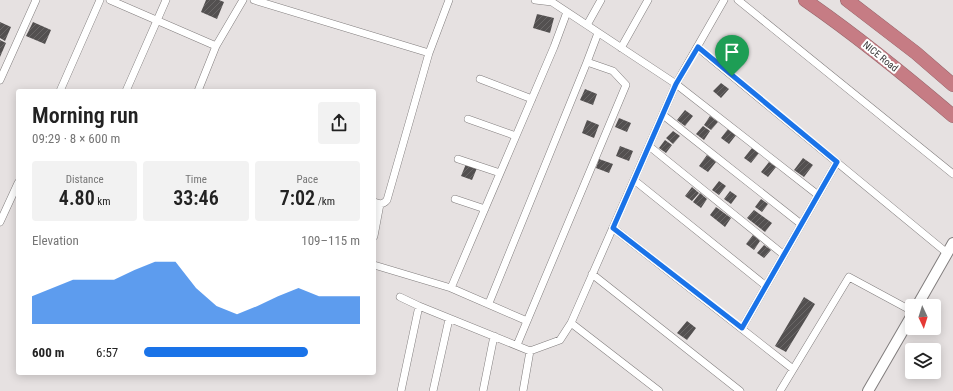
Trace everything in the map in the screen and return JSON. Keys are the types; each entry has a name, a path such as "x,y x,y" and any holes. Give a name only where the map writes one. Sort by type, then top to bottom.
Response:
{"highway":[{"name":"NICE Road","path":"805,0 862,40 953,116"},
{"path":"847,0 916,53 953,85"}],"street":[{"path":"0,80 36,0"},
{"path":"61,89 100,0"},
{"path":"110,0 216,46"},
{"path":"127,89 166,0"},
{"path":"199,89 216,46 243,0"},
{"path":"254,0 429,53"},
{"path":"376,214 377,203 385,202 388,197 429,53 449,0"},
{"path":"535,0 551,1 676,84 818,195"},
{"path":"587,26 601,0"},
{"path":"622,48 648,0"},
{"path":"400,297 449,319 530,351 560,340 571,323 676,84 724,0"},
{"path":"738,0 953,174"},
{"path":"451,288 554,47 567,12"},
{"path":"489,303 598,33"},
{"path":"698,47 947,253"},
{"path":"516,345 626,85 613,71 587,62"},
{"path":"480,79 532,99"},
{"path":"663,115 801,224"},
{"path":"468,119 516,136"},
{"path":"649,146 784,255"},
{"path":"458,158 500,173"},
{"path":"742,328 837,162"},
{"path":"634,180 766,286"},
{"path":"0,222 3,211 16,187"},
{"path":"456,199 485,209"},
{"path":"613,228 793,369"},
{"path":"921,299 953,243"},
{"path":"376,266 451,288 489,303 527,321"},
{"path":"592,274 740,391"},
{"path":"780,391 849,277 905,307"},
{"path":"401,391 419,306"},
{"path":"433,391 449,319"},
{"path":"571,323 659,391"},
{"path":"868,391 905,327"},
{"path":"483,391 494,336"},
{"path":"523,391 530,351"}],"building":[{"path":"206,0 219,0 224,2 217,19 201,12"},
{"path":"537,14 554,18 550,33 533,28"},
{"path":"0,22 11,27 5,41 0,38"},
{"path":"33,22 51,30 45,44 26,36"},
{"path":"0,40 6,43 0,57"},
{"path":"721,83 729,89 721,98 713,91"},
{"path":"585,89 597,94 593,105 580,100"},
{"path":"685,110 693,116 685,126 677,120"},
{"path":"710,116 718,122 711,130 704,125"},
{"path":"619,118 631,123 627,132 615,127"},
{"path":"587,120 599,125 594,138 582,133"},
{"path":"703,126 710,131 704,140 696,134"},
{"path":"728,129 736,135 729,144 721,138"},
{"path":"673,131 680,136 673,144 666,138"},
{"path":"665,140 672,145 666,153 659,148"},
{"path":"620,146 633,151 629,161 616,156"},
{"path":"752,148 759,153 751,163 744,158"},
{"path":"707,155 716,162 708,172 699,166"},
{"path":"803,158 813,165 804,177 794,170"},
{"path":"599,159 613,164 609,173 596,168"},
{"path":"769,162 776,167 768,177 761,172"},
{"path":"466,164 477,168 472,180 461,176"},
{"path":"719,181 726,186 719,195 712,190"},
{"path":"692,187 699,193 692,201 685,196"},
{"path":"730,191 737,196 731,204 724,199"},
{"path":"700,193 707,199 701,208 693,202"},
{"path":"761,199 768,204 762,212 755,207"},
{"path":"716,207 731,218 725,227 710,215"},
{"path":"754,210 772,223 765,232 747,218"},
{"path":"753,235 760,241 754,250 746,244"},
{"path":"764,245 771,250 764,258 757,253"},
{"path":"804,297 815,304 786,352 775,346"},
{"path":"687,321 696,328 687,340 677,333"}],"route":[{"path":"698,47 732,76 837,162 742,328 613,228 676,84 698,47"}]}
